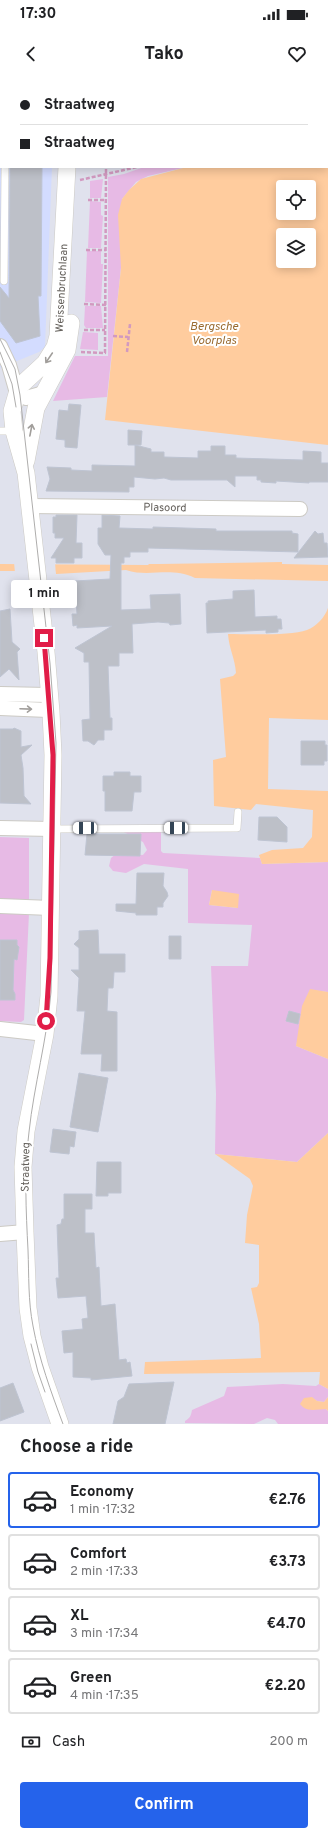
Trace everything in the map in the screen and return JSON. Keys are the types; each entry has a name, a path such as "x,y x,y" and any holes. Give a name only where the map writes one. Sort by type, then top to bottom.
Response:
{"street":[{"name":"Weissenbruchlaan","path":"26,468 26,454 33,416 67,350 71,324 68,268 67,168"},
{"name":"Weissenbruchlaan","path":"68,268 77,174"},
{"name":"Weissenbruchlaan","path":"17,393 22,383 45,363 52,354 58,336 71,324"},
{"path":"0,346 9,365 17,393 7,431 26,468"},
{"path":"17,393 26,398 44,393"},
{"name":"Straatweg","path":"26,468 50,693 53,755 49,996 45,1034 26,1131 23,1167 25,1232 28,1308 32,1336 40,1367 60,1424"},
{"name":"Plasoord","path":"29,506 300,509"},
{"path":"0,694 47,695 50,693"},
{"path":"0,708 48,710 51,712"},
{"path":"0,828 52,829"},
{"path":"0,906 51,908"},
{"path":"0,1029 45,1034"},
{"path":"0,1234 25,1232"}],"lane":[{"path":"3,176 4,281"},
{"path":"52,829 237,828 238,812"}],"path":[{"path":"76,352 104,353 106,305 106,168"},
{"path":"77,174 106,175 133,168"},
{"path":"88,200 106,200"},
{"path":"86,250 106,250"},
{"path":"84,304 106,305"},
{"path":"71,324 105,330"},
{"path":"127,352 130,324"},
{"path":"113,336 128,337"}],"shaded area":[{"path":"0,168 52,168 45,347 39,352 0,368"},
{"path":"141,168 183,168 148,176 136,182 122,199 121,268 107,397 53,401 75,356 108,356 108,177 124,174"},
{"path":"103,179 101,198 90,198 90,181"},
{"path":"90,201 101,202 101,215 103,216 101,248 88,248"},
{"path":"87,251 101,251 101,264 103,264 101,303 85,302"},
{"path":"85,306 101,306 103,328 86,328 84,325"},
{"path":"83,332 98,333 98,350 80,349"},
{"path":"116,828 161,830 161,851 163,853 260,858 262,864 328,862 328,992 310,990 296,1046 328,1059 328,1133 297,1162 215,1154 216,1094 211,966 248,966 252,925 188,923 188,869 144,864 126,873 113,871 109,866 111,858 117,853 143,855 147,850 143,842","holes":["212,890 238,908 209,905"]},
{"path":"0,837 29,838 29,900 0,899"},
{"path":"0,911 29,913 24,1020 21,1022 0,1021"},
{"path":"283,1384 316,1386 319,1384 328,1389 328,1397 324,1402 317,1401 311,1397 315,1409 326,1409 328,1411 328,1424 278,1424 275,1420 267,1418 254,1424 185,1423 185,1421 190,1417 192,1410 224,1396 227,1387"}],"water":[{"name":"Bergsche Voorplas","path":"183,168 328,168 328,445 105,420 121,268 118,215 122,199 141,179"},
{"path":"282,562 282,564 328,565 328,581 195,578 177,573 143,573 126,570 56,574 55,571 0,571 0,564 148,565"},
{"path":"328,608 328,720 269,718 268,789 328,791 328,862 262,864 259,855 272,850 303,848 312,837 313,810 256,804 251,810 214,806 213,760 226,757 220,679 233,676 236,673 228,634 280,634 300,632 314,627 325,615"},
{"path":"212,890 239,894 238,908 209,905"},
{"path":"310,989 328,992 328,1059 296,1046 302,1006"},
{"path":"328,1133 328,1389 319,1384 320,1372 144,1374 145,1362 261,1358 259,1324 251,1288 257,1287 259,1283 259,1245 245,1243 247,1215 253,1186 250,1179 215,1154 297,1162"},
{"path":"312,1397 317,1401 324,1402 328,1397 328,1411 326,1409 309,1410 300,1404 304,1398"}],"pier":[{"path":"14,562 55,562 56,576 54,573 15,573"}],"building":[{"path":"10,168 42,168 41,296 38,296 40,336 16,343 0,321 0,287 9,298"},
{"path":"69,404 81,405 77,448 65,447 65,440 56,439 59,410 68,411"},
{"path":"128,430 142,431 141,445 128,445"},
{"path":"135,445 151,449 151,452 164,452 164,457 198,458 198,451 211,451 211,446 225,446 225,455 236,455 236,458 303,460 303,451 321,452 321,463 328,463 328,482 309,483 276,481 276,483 261,482 261,480 257,480 257,476 235,476 235,487 227,480 171,480 164,478 155,479 134,477 134,487 129,487 129,492 46,491 50,479 47,467 92,471 92,465 135,466"},
{"path":"56,515 77,515 76,543 82,543 82,558 74,558 74,563 56,563 56,558 51,558 64,538 55,538 55,533 53,533 53,517 56,517"},
{"path":"102,515 120,516 119,528 153,529 153,527 216,529 216,531 292,531 292,533 298,534 298,552 148,548 148,552 130,552 130,557 124,557 124,563 121,563 121,610 151,609 150,595 180,594 181,624 170,625 169,623 158,622 132,624 133,653 119,653 119,666 108,666 110,718 112,718 112,730 104,730 104,740 98,740 94,745 88,741 83,741 82,720 90,719 89,662 84,662 84,653 75,648 112,626 77,628 77,625 73,626 72,614 77,614 75,581 110,579 111,555 105,555 98,544 98,528 102,528"},
{"path":"315,531 318,534 323,533 324,543 327,543 328,557 294,558"},
{"path":"254,590 255,617 277,616 277,619 281,619 282,629 278,629 278,632 266,633 266,630 207,633 206,603 208,603 208,601 233,599 233,591"},
{"path":"10,609 12,642 20,649 17,652 19,680 9,669 0,677 0,611"},
{"path":"14,728 21,731 21,747 32,745 21,755 24,796 31,804 0,803 0,729"},
{"path":"301,741 325,741 325,745 327,745 327,761 324,761 324,765 301,765"},
{"path":"114,772 130,772 130,776 141,776 141,792 134,792 132,811 105,811 103,776 114,776"},
{"path":"259,817 277,817 287,827 287,842 258,840"},
{"path":"87,834 141,834 140,856 85,855"},
{"path":"137,873 164,873 163,886 168,896 163,903 163,907 157,907 157,915 136,915 136,913 116,911 116,904 136,904"},
{"path":"98,930 99,954 125,954 125,972 114,972 113,988 108,988 107,1011 117,1012 117,1071 101,1071 102,1054 81,1054 85,1011 77,1011 79,978 71,970 79,970 79,948 74,944 79,939 79,931"},
{"path":"169,936 181,936 181,959 169,959"},
{"path":"0,940 17,940 17,945 19,947 17,960 14,959 13,990 15,1000 0,1000"},
{"path":"289,1011 300,1014 298,1024 286,1021"},
{"path":"79,1073 108,1078 98,1132 70,1127"},
{"path":"53,1129 76,1132 74,1147 70,1146 69,1154 50,1152"},
{"path":"97,1162 121,1162 121,1193 108,1193 108,1196 96,1196"},
{"path":"64,1194 92,1194 92,1209 85,1209 85,1233 94,1233 96,1268 99,1267 101,1306 115,1304 119,1360 126,1359 127,1363 130,1362 132,1376 91,1380 91,1378 73,1377 73,1352 64,1353 62,1331 83,1329 82,1319 88,1318 86,1296 58,1298 56,1278 59,1278 57,1225 61,1224 62,1219 64,1219"},
{"path":"174,1382 165,1424 113,1424 118,1401 124,1397 129,1384"},
{"path":"13,1383 24,1412 0,1421 0,1388"}],"tram line":[{"path":"0,339 15,369 20,395 50,663 56,743 51,992 47,1028 29,1132 26,1161 26,1191 31,1317 42,1363 63,1424"},
{"path":"0,352 12,384 16,407"},
{"path":"31,1344 45,1392"}],"route":[{"path":"44,638 50,693 53,755 49,996 46,1021"}]}
